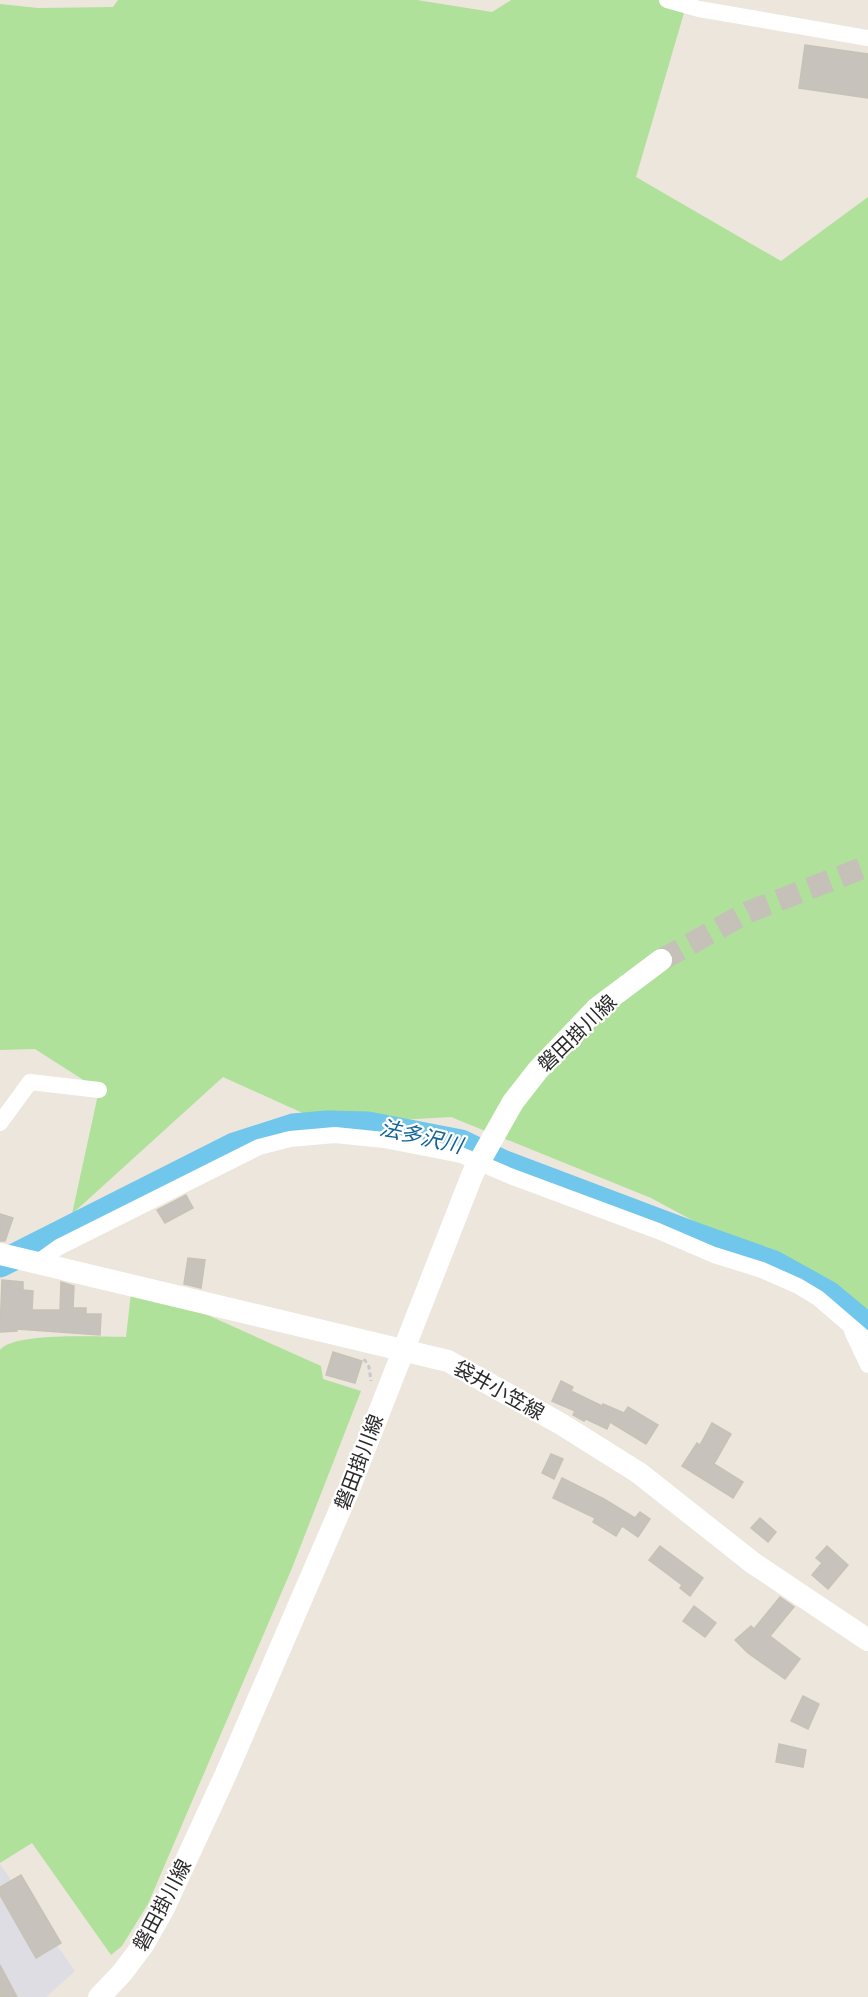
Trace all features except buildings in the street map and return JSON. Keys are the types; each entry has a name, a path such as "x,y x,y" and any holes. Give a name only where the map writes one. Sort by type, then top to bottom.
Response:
{"main road":[{"name":"磐田掛川線","path":"99,1997 129,1964 164,1908 287,1637 349,1489 473,1173 513,1102 538,1070 597,1008 662,960"},
{"name":"袋井小笠線","path":"0,1254 448,1361 561,1424 639,1473 753,1563 866,1633"}],"street":[{"path":"667,0 699,9 868,38"},
{"path":"0,1123 30,1082 99,1090"},
{"path":"38,1262 59,1247 259,1147 290,1139 334,1136 384,1140 461,1155 714,1255 762,1270 818,1298 868,1341"},
{"path":"849,1326 868,1365"}],"path":[{"path":"363,1357 369,1367 371,1382"}],"shaded area":[{"path":"0,1864 75,1971 46,1997 0,1997"}],"green space":[{"path":"118,0 417,0 492,12 511,0 660,0 686,6 636,177 781,261 868,197 868,1339 787,1271 651,1198 451,1117 327,1124 223,1077 72,1214 99,1090 35,1049 0,1050 0,4 38,8 113,7"},
{"path":"131,1293 203,1313 321,1366 323,1379 361,1391 292,1568 148,1904 122,1946 111,1955 32,1843 0,1863 0,1350 8,1344 39,1338 126,1337"}],"waterway":[{"name":"法多沢川","path":"0,1264 234,1146 293,1127 327,1124 368,1125 461,1143 502,1163 774,1264 828,1294 868,1327"}],"tunnel":[{"path":"661,960 748,912 868,866"}]}
